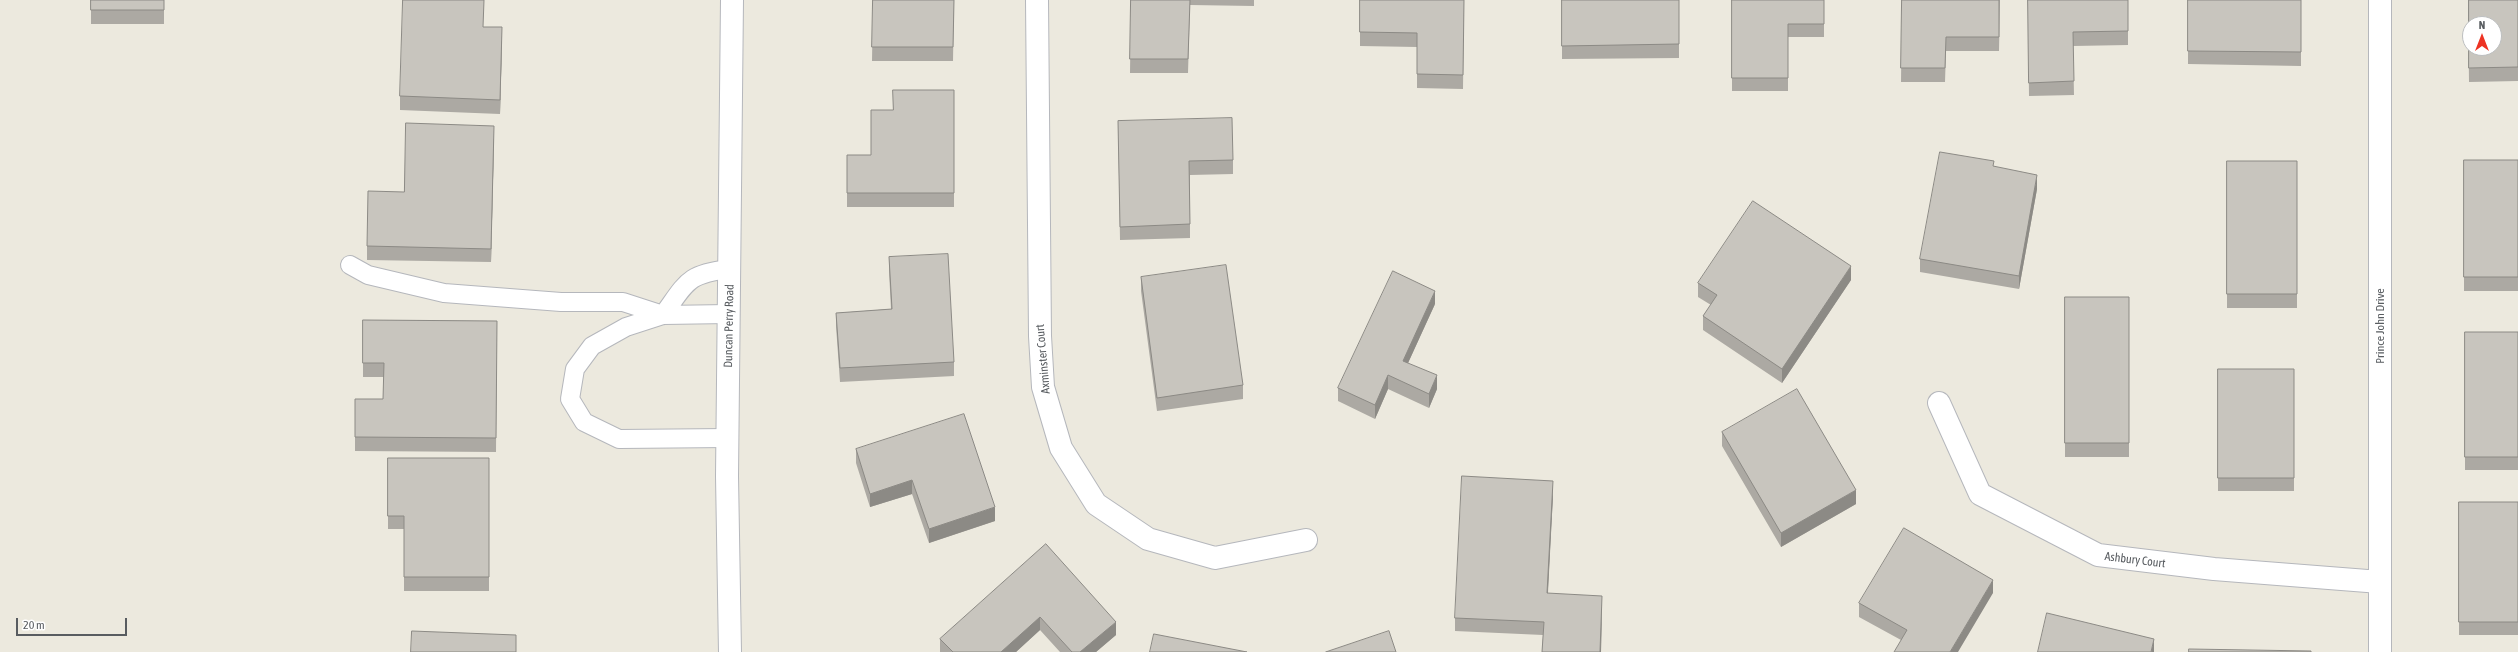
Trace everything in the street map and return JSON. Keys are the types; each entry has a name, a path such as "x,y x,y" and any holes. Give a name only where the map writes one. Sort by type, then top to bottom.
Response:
{"street":[{"name":"Duncan Perry Road","path":"730,652 728,438 732,0"},
{"name":"Axminster Court","path":"1037,0 1040,336 1043,387 1062,448 1096,504 1148,539 1215,558 1306,540"},
{"name":"Prince John Drive","path":"2380,0 2380,652"},
{"name":"Ashbury Court","path":"1939,403 1980,494 2098,555 2214,569 2380,582"}],"lane":[{"path":"350,265 368,275 444,293 561,302 623,302 663,315"},
{"path":"663,315 689,280 706,272 729,268"},
{"path":"728,438 619,439 584,422 570,399 574,369 592,346 626,327 663,315 729,314"}],"building":[{"path":"91,0 164,0 164,10 91,10"},
{"path":"403,0 484,0 483,27 502,27 500,100 400,96"},
{"path":"873,0 954,0 953,47 872,47"},
{"path":"1131,0 1190,0 1188,59 1130,59"},
{"path":"1360,0 1464,0 1463,75 1417,74 1417,33 1360,32"},
{"path":"1562,0 1679,0 1679,44 1562,46"},
{"path":"1732,0 1824,0 1824,24 1788,24 1788,78 1732,78"},
{"path":"1902,0 1999,0 1999,37 1946,37 1945,68 1901,68"},
{"path":"2028,0 2128,0 2128,31 2073,32 2074,81 2029,83"},
{"path":"2188,0 2301,0 2301,52 2188,51"},
{"path":"2469,0 2518,0 2518,67 2469,68 2469,56 2502,56 2502,16 2469,16"},
{"path":"893,90 954,90 954,193 847,193 847,155 871,155 871,110 893,110"},
{"path":"1232,118 1233,160 1189,161 1190,224 1120,227 1118,121"},
{"path":"406,123 494,126 491,249 367,246 368,191 404,192"},
{"path":"1940,152 1994,161 1993,166 2037,175 2019,276 1920,259"},
{"path":"2464,160 2518,160 2518,277 2464,277"},
{"path":"2227,161 2297,161 2297,294 2227,294"},
{"path":"1753,201 1851,266 1782,369 1703,316 1717,295 1698,283"},
{"path":"948,254 954,362 840,368 836,313 892,309 889,257"},
{"path":"1226,265 1243,385 1157,398 1141,277"},
{"path":"1393,271 1435,291 1403,361 1437,375 1429,394 1388,375 1375,405 1338,388"},
{"path":"2065,297 2129,297 2129,443 2065,443"},
{"path":"363,320 497,321 496,438 355,437 355,399 383,399 384,363 363,363"},
{"path":"2465,332 2518,332 2518,457 2465,457"},
{"path":"2218,369 2294,369 2294,478 2218,478"},
{"path":"1797,389 1856,490 1781,533 1722,432"},
{"path":"964,414 995,507 929,529 912,480 870,494 856,449"},
{"path":"388,458 489,458 489,577 404,577 404,516 388,516"},
{"path":"1462,476 1553,481 1547,593 1602,596 1600,652 1542,652 1544,622 1455,618"},
{"path":"2459,502 2518,502 2518,622 2459,622"},
{"path":"1904,528 1993,580 1950,652 1894,652 1907,630 1859,603"},
{"path":"1046,544 1116,622 1080,652 1072,652 1040,617 1001,652 953,652 940,639"},
{"path":"2047,613 2154,639 2151,652 2038,652"},
{"path":"412,631 516,635 516,652 411,652"},
{"path":"1389,631 1396,652 1326,652"},
{"path":"1154,634 1247,652 1150,652"},
{"path":"2189,649 2311,651 2311,652 2189,652"}]}
